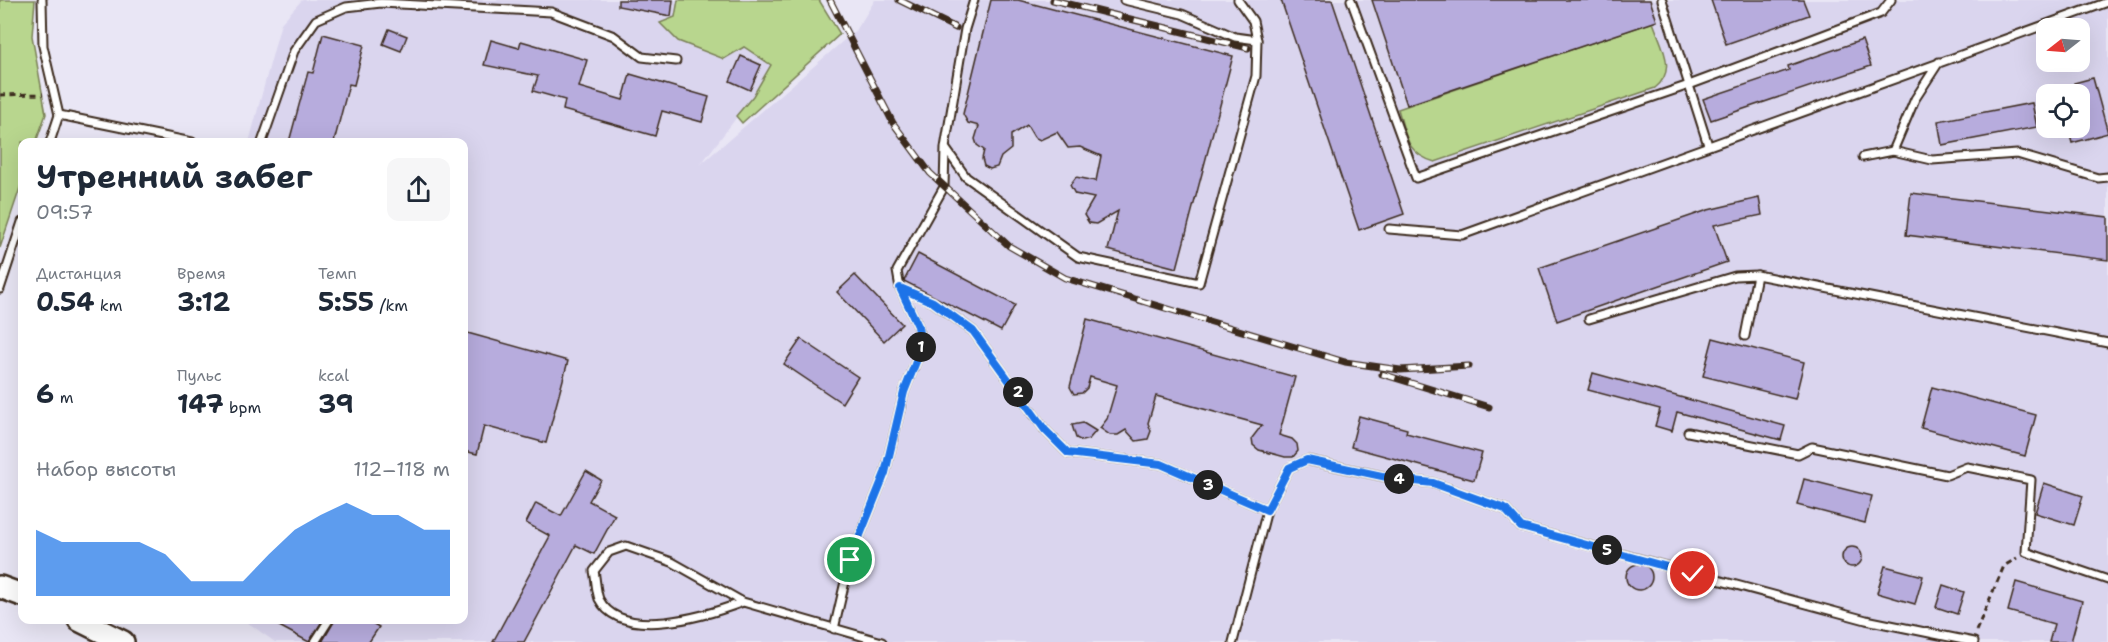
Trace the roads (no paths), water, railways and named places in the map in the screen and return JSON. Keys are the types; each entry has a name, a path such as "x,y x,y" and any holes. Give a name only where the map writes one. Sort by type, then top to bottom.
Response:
{"main road":[{"path":"0,587 18,594"},
{"path":"87,624 123,642"}],"lane":[{"path":"42,0 43,46 59,115 51,138"},
{"path":"834,628 850,560 885,473 904,392 921,349 918,326 900,288 897,271 944,187 945,148 965,29 975,0"},
{"path":"1124,0 1182,14 1235,37 1257,40"},
{"path":"945,148 966,177 1078,257 1198,283 1256,76 1257,40 1253,21 1238,0"},
{"path":"1351,0 1416,178 1689,85 1881,13 1891,0"},
{"path":"1662,0 1708,145"},
{"path":"1389,229 1462,235 2108,2"},
{"path":"263,138 294,51 316,20 346,7 381,3 551,12 614,36 642,57 676,61"},
{"path":"1893,151 1915,99 1939,62"},
{"path":"59,115 172,138"},
{"path":"1863,157 1893,151 1932,160 2018,154 2098,178 2108,177"},
{"path":"0,289 18,234"},
{"path":"1589,319 1735,276 1757,275 2107,340"},
{"path":"1745,336 1757,275"},
{"path":"900,288 933,302 973,331 1045,430 1068,453 1161,464 1267,510"},
{"path":"1688,432 1798,454 1812,447 1947,475 1967,467 2031,480 2026,552 2108,580"},
{"path":"1233,642 1267,510 1289,468 1307,460 1396,479 1433,483 1505,509 1521,527 1866,620 1972,641"},
{"path":"743,602 699,619 651,628 632,627 615,618 600,600 594,571 609,552 626,546 672,562 743,602 882,642"},
{"path":"315,642 326,624"}],"railway":[{"path":"830,0 893,123 930,173 1009,246 1065,278 1345,362 1400,370 1469,366"},
{"path":"899,0 956,28"},
{"path":"1053,0 1248,48"},
{"path":"1382,374 1489,407"}]}
